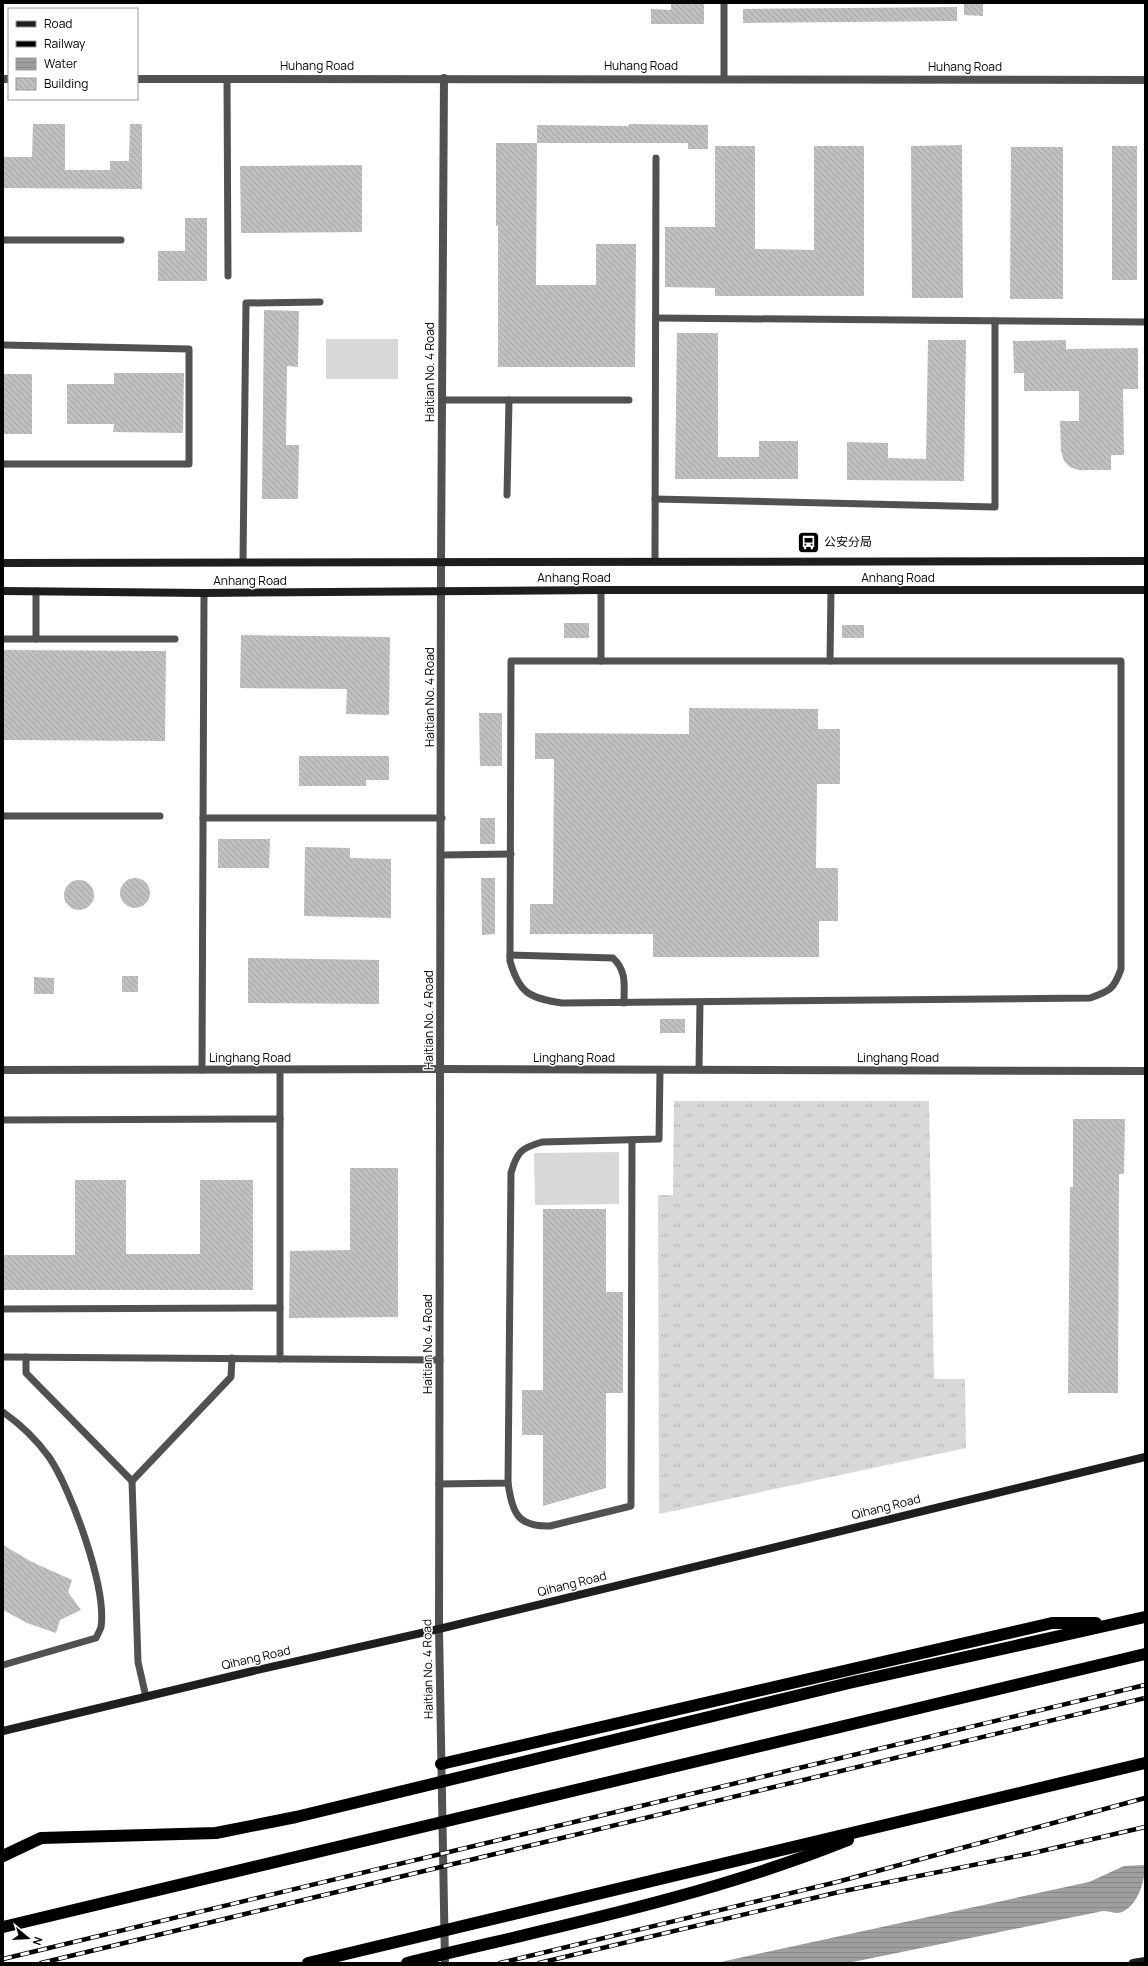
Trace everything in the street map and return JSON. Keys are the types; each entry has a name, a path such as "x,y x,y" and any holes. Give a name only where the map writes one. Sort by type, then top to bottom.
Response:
{"highway":[{"path":"3,1856 41,1838 216,1833 296,1817 841,1685 1145,1617"},
{"path":"441,1764 833,1672 1052,1623 1118,1623"},
{"path":"3,1927 1145,1654"},
{"path":"308,1963 1145,1763"},
{"path":"407,1963 681,1897 799,1860 886,1825"}],"street":[{"name":"Huhang Road","path":"138,79 444,78 1145,80"},
{"name":"Haitian No. 4 Road","path":"444,78 441,562 442,855 439,1628 444,1963"},
{"name":"Anhang Road","path":"3,563 1145,561"},
{"name":"Anhang Road","path":"3,591 204,593 601,590 1145,590"},
{"name":"Linghang Road","path":"3,1070 441,1069 1145,1071"},
{"name":"Qihang Road","path":"3,1731 439,1628 1145,1457"},
{"path":"1133,1963 1145,1961"}],"lane":[{"path":"724,3 724,79"},
{"path":"228,78 228,276"},
{"path":"655,562 656,158"},
{"path":"3,240 121,240"},
{"path":"243,562 246,303 320,302"},
{"path":"656,318 1145,322"},
{"path":"655,499 995,508 995,321"},
{"path":"3,345 189,349 189,464 3,464"},
{"path":"442,400 629,400"},
{"path":"507,495 509,400"},
{"path":"601,590 601,661"},
{"path":"830,661 831,590"},
{"path":"36,591 36,639"},
{"path":"202,1070 204,593"},
{"path":"3,639 175,639"},
{"path":"511,661 601,661 1121,661 1121,969 1116,984 1105,993 1090,998 562,1004 543,1000 526,992 516,981 510,955 511,661"},
{"path":"3,816 160,816"},
{"path":"203,818 442,818"},
{"path":"442,855 510,854"},
{"path":"510,955 613,958 620,965 624,973 624,1003"},
{"path":"699,1070 700,1002"},
{"path":"280,1070 280,1359"},
{"path":"632,1140 631,1506 550,1526 538,1526 527,1523 517,1515 511,1505 508,1483 512,1173 516,1157 528,1146 542,1142 659,1139 660,1070"},
{"path":"3,1120 280,1119"},
{"path":"3,1309 280,1308"},
{"path":"3,1357 440,1360"},
{"path":"26,1357 26,1373 132,1481 138,1662 146,1696"},
{"path":"132,1481 230,1377 232,1358"},
{"path":"3,1412 22,1425 49,1457 70,1498 89,1550 100,1602 100,1627 96,1638 3,1666"},
{"path":"440,1484 508,1483"}],"green space":[{"path":"326,339 398,339 398,379 326,379"},
{"path":"674,1101 929,1101 934,1379 965,1379 966,1448 659,1514 658,1195 673,1195"},
{"path":"619,1152 619,1204 535,1205 534,1153"}],"water":[{"path":"1145,1865 1144,1878 1140,1892 1128,1909 1120,1913 1103,1911 848,1963 716,1963 1089,1882 1124,1866"}],"building":[{"path":"671,3 704,3 704,24 651,24 651,9 671,10"},
{"path":"964,3 983,3 983,16 964,15"},
{"path":"957,7 957,21 743,23 743,9"},
{"path":"33,124 65,124 65,170 110,170 110,161 129,161 130,124 142,124 142,189 3,188 3,157 32,157"},
{"path":"629,124 708,125 708,149 688,149 688,143 537,143 537,125 629,126"},
{"path":"496,143 537,143 536,285 596,285 596,244 636,244 635,367 498,367 498,226 496,226"},
{"path":"962,145 963,298 912,298 911,146"},
{"path":"715,146 755,146 755,249 814,250 814,146 864,146 864,296 715,296 715,288 665,287 665,227 715,227"},
{"path":"1112,146 1137,146 1137,280 1112,280"},
{"path":"1011,147 1063,147 1063,299 1010,299"},
{"path":"362,165 362,232 241,233 240,166"},
{"path":"185,218 207,218 207,281 158,281 158,251 185,251"},
{"path":"264,310 299,311 298,367 287,366 286,445 299,445 298,499 262,499"},
{"path":"677,333 718,333 718,457 759,457 759,441 798,441 798,479 675,479"},
{"path":"928,340 966,340 964,481 847,480 847,442 888,443 888,458 926,459"},
{"path":"1066,340 1066,349 1138,348 1138,389 1123,389 1124,455 1111,455 1111,470 1078,470 1070,467 1064,461 1061,451 1060,421 1079,421 1079,391 1024,391 1024,373 1014,373 1013,341"},
{"path":"114,373 184,373 183,433 113,432 114,424 67,424 67,384 114,384"},
{"path":"3,374 32,374 32,434 3,434"},
{"path":"564,623 589,623 589,638 564,638"},
{"path":"842,625 864,625 864,638 842,638"},
{"path":"241,635 390,637 389,715 346,714 347,689 240,688"},
{"path":"3,650 166,651 165,741 3,740"},
{"path":"689,708 818,709 818,729 840,729 840,784 817,784 816,868 838,868 838,921 819,921 819,957 653,957 653,934 530,934 530,904 553,904 554,759 535,759 535,733 689,734"},
{"path":"479,713 502,713 502,766 480,766"},
{"path":"299,756 389,756 389,780 366,780 366,786 299,786"},
{"path":"480,818 495,818 495,844 480,844"},
{"path":"218,839 270,839 269,868 218,868"},
{"path":"305,847 350,848 350,858 391,859 391,918 304,916"},
{"path":"135,878 146,882 150,893 146,904 135,908 124,904 120,893 124,882"},
{"path":"481,878 495,878 495,934 482,935"},
{"path":"79,880 90,884 94,895 90,906 79,910 68,906 64,895 68,884"},
{"path":"248,958 379,960 379,1004 248,1003"},
{"path":"122,976 138,976 138,992 122,992"},
{"path":"34,977 54,978 54,994 34,994"},
{"path":"660,1019 685,1019 685,1033 660,1033"},
{"path":"1073,1119 1125,1119 1124,1174 1119,1174 1118,1393 1068,1393 1070,1187 1073,1187"},
{"path":"350,1168 398,1168 398,1317 289,1318 290,1251 350,1250"},
{"path":"75,1180 126,1180 126,1254 200,1254 200,1180 253,1180 253,1290 3,1290 3,1255 75,1255"},
{"path":"543,1209 606,1209 606,1292 623,1292 623,1393 606,1393 606,1488 543,1506 543,1435 522,1435 522,1390 543,1390"},
{"path":"3,1545 32,1562 72,1580 68,1592 81,1610 60,1620 56,1633 27,1623 3,1610"}],"railway":[{"path":"3,1959 1145,1685"},
{"path":"41,1963 1145,1698"},
{"path":"500,1963 837,1882 1145,1798"},
{"path":"539,1963 839,1892 1033,1853 1145,1827"}],"place":[{"name":"公安分局","path":"809,542"}]}
